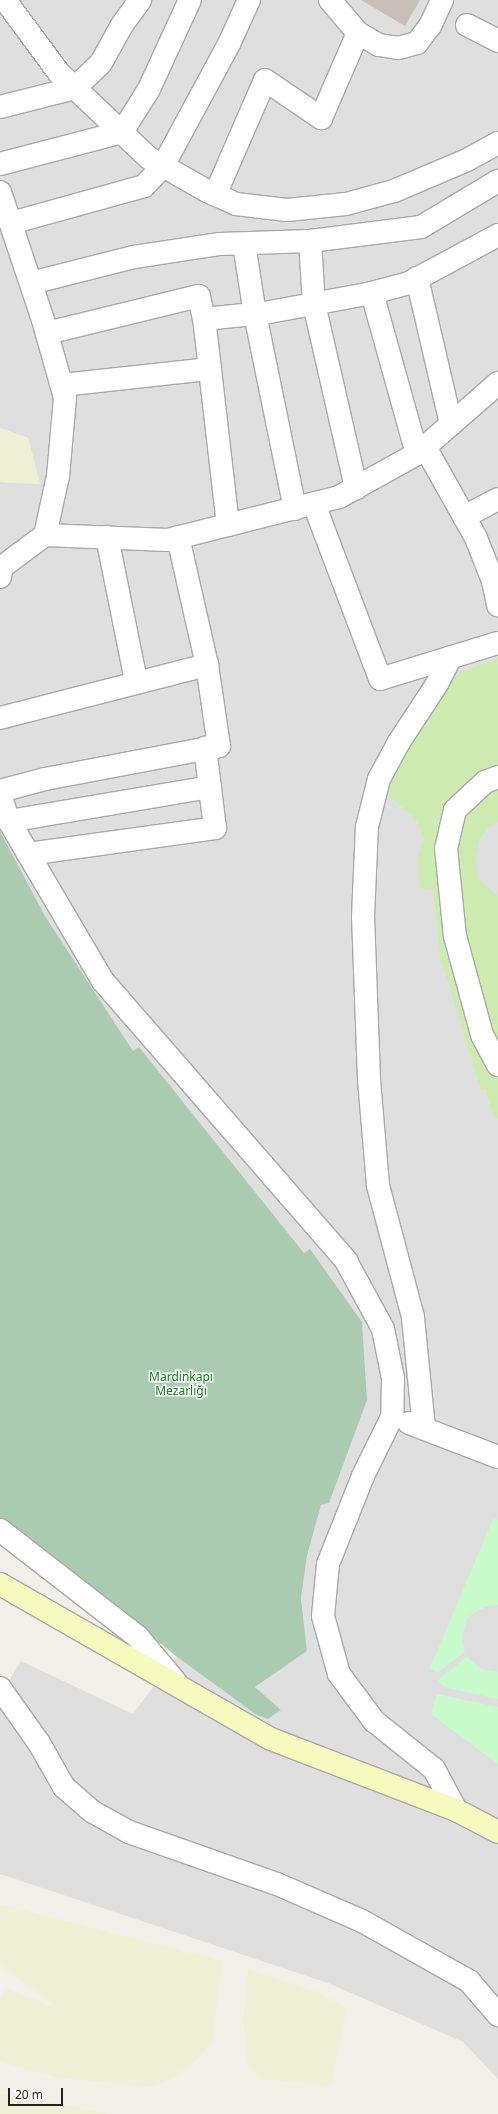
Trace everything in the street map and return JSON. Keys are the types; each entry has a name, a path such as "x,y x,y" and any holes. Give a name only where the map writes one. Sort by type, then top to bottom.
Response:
{"street":[{"path":"5,0 59,73 149,158 215,195 236,204 288,210 346,204 394,192 495,144"},
{"path":"0,107 75,88 101,63 122,25 140,0"},
{"path":"0,164 122,132 149,89 190,0"},
{"path":"11,223 144,186 163,166 229,44 249,0"},
{"path":"330,0 358,33 379,46 398,48 417,43 430,26 442,0"},
{"path":"467,25 498,41"},
{"path":"215,195 265,80 322,118 358,33"},
{"path":"31,282 134,256 244,244 310,241 421,227 498,181"},
{"path":"0,192 31,282 65,398 58,476 45,535"},
{"path":"204,319 255,314 372,293 417,278 498,234"},
{"path":"310,241 314,304 356,488"},
{"path":"244,244 255,314 305,506 380,679 498,643"},
{"path":"417,278 452,424"},
{"path":"372,293 421,450 464,517 493,581 498,605"},
{"path":"47,333 199,296 204,319 228,525"},
{"path":"62,385 210,369"},
{"path":"0,577 2,567 45,535 168,540 339,498 421,450 498,383"},
{"path":"464,517 498,499"},
{"path":"107,537 136,681"},
{"path":"0,791 44,779 219,746 207,665 178,538"},
{"path":"424,1428 413,1317 378,1185 369,1079 364,903 367,827 379,780 399,742 437,684 451,657"},
{"path":"0,718 136,681 207,665"},
{"path":"28,854 215,828 205,748"},
{"path":"498,777 485,782 455,810 446,848 455,936 482,1035 498,1065"},
{"path":"9,821 210,787"},
{"path":"0,795 9,821 103,981 346,1261 383,1329 394,1378 392,1417 363,1476 328,1564 324,1616 339,1674 374,1721 434,1769 456,1810"},
{"path":"392,1417 498,1456"},
{"path":"0,1530 138,1637 181,1688"},
{"path":"0,1584 271,1739 456,1810 498,1832"},
{"path":"0,1688 39,1743 64,1787 93,1812 129,1832 276,1884 362,1921 469,1982 498,2015"}],"shaded area":[{"path":"0,0 498,0 498,2079 463,2042 328,1983 0,1874 0,1695 21,1661 133,1714 176,1656 255,1714 281,1710 255,1687 307,1651 301,1598 307,1556 321,1505 310,1250 304,1253 139,1047 133,1051 45,916 0,831 0,482 40,484 28,438 0,428"}],"green space":[{"path":"0,428 28,438 40,484 0,482"},
{"path":"498,658 498,822 489,827 480,838 476,856 478,879 498,896 498,1119 493,1114 485,1089 481,1090 440,956 433,889 420,888 418,857 424,838 415,818 384,792 420,722 454,679 461,672"},
{"name":"Mardinkapı Mezarlığı","path":"0,831 45,916 133,1051 139,1047 304,1253 310,1249 362,1322 367,1400 329,1503 321,1505 307,1556 301,1598 307,1651 255,1687 281,1710 268,1719 255,1714 176,1656 55,1558 0,1519"},
{"path":"493,1519 498,1520 498,1605 488,1606 472,1614 467,1620 462,1636 465,1652 438,1672 430,1668"},
{"path":"467,1657 481,1669 498,1672 498,1699 444,1687 438,1680"},
{"path":"437,1694 498,1707 498,1764 431,1714"},
{"path":"0,1904 222,1961 213,2040 196,2061 174,2077 152,2087 59,2078 0,2062 0,2000 7,1989 57,2008 0,1965"},
{"path":"248,1969 317,1992 347,2008 331,2086 261,2079 248,2067 243,2021"},
{"path":"0,2094 42,2100 108,2114 0,2114"}],"building":[{"path":"361,0 420,0 405,26"}]}
